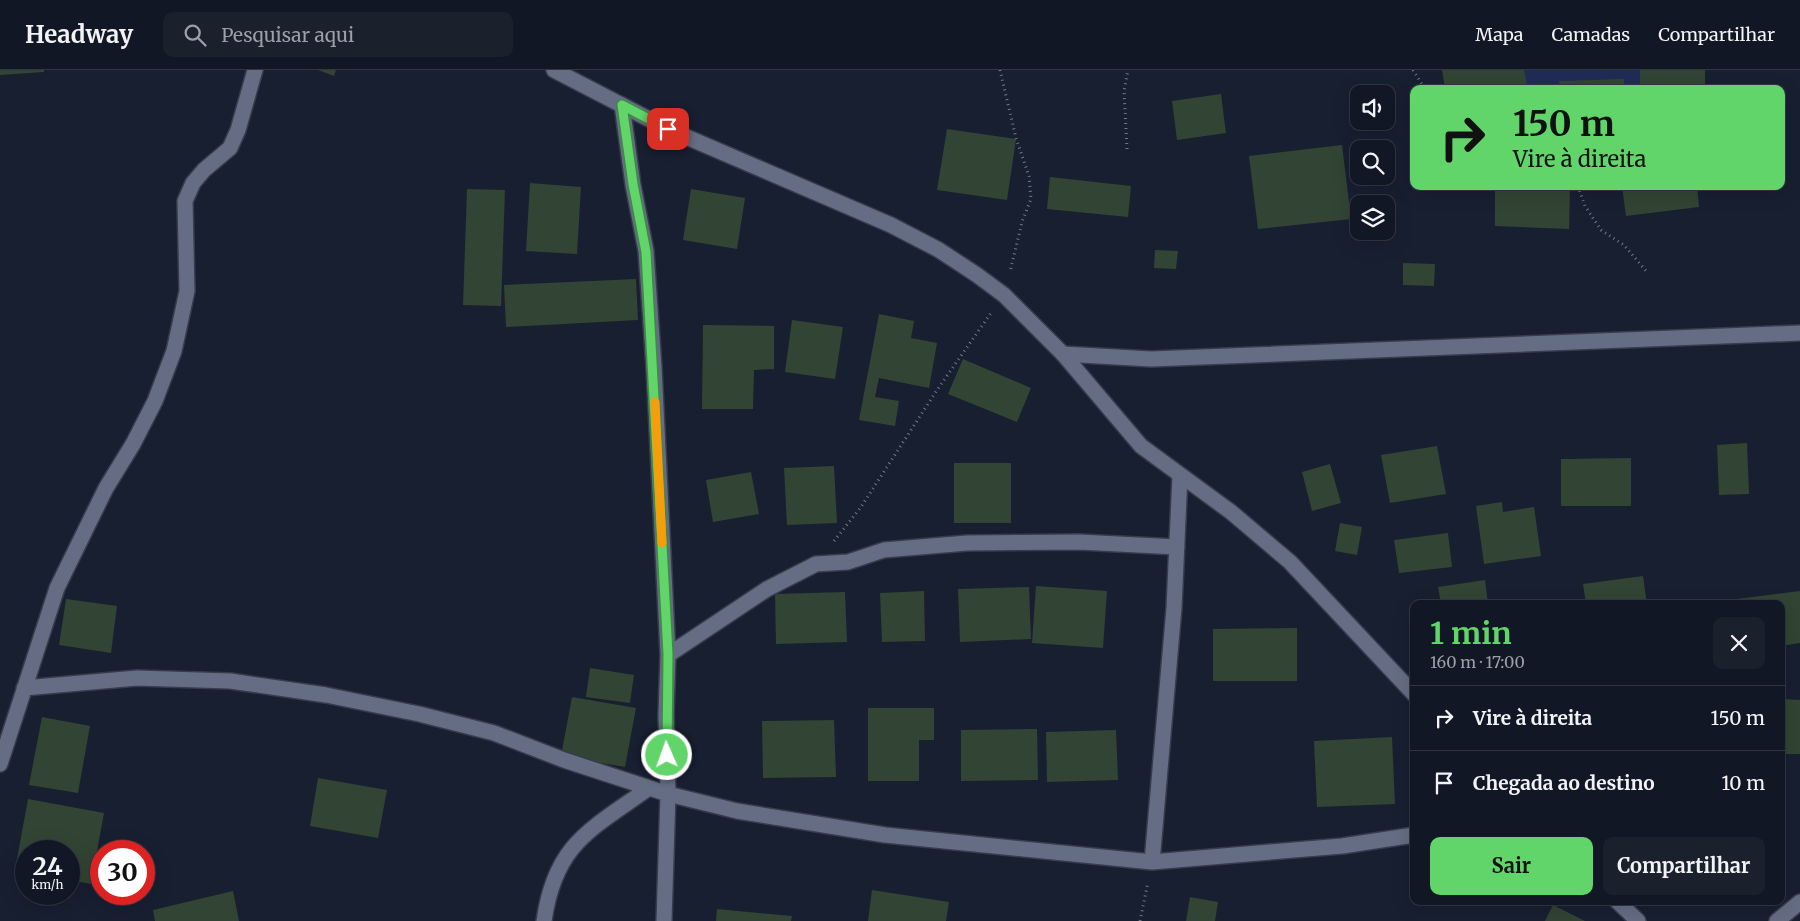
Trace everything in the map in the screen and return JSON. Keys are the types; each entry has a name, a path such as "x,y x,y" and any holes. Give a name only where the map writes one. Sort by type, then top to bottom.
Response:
{"street":[{"path":"0,764 57,588 106,488 134,444 155,401 174,350 187,291 186,202 193,183 204,170 230,148 238,130 255,70"},
{"path":"554,70 668,129 891,225 939,250 1004,295 1063,354 1141,446 1231,512 1290,562 1410,690"},
{"path":"622,105 633,184 646,252 668,654 666,715 668,794 664,921"},
{"path":"1063,354 1151,359 1800,333"},
{"path":"1152,862 1177,547 1180,475"},
{"path":"668,654 767,589 816,564 848,562 884,550 967,543 1079,542 1177,547"},
{"path":"24,688 137,678 230,680 326,695 419,714 494,733 564,760 668,794 737,811 885,834 1152,862 1342,846 1410,836"},
{"path":"544,921 548,896 557,870 568,851 598,824 650,788"},
{"path":"1777,921 1800,902"},
{"path":"1622,905 1638,921"}],"path":[{"path":"816,564 861,507 937,390 1004,295 1022,222 1031,200 1029,176 1016,138 1000,70"},
{"path":"1127,149 1124,91 1128,70"},
{"path":"1413,70 1422,85"},
{"path":"1580,190 1586,206 1601,230 1624,245 1647,272"},
{"path":"1140,921 1152,862"}],"shaded area":[{"path":"1456,70 1650,70 1643,85 1472,85"}],"building":[{"path":"0,70 44,70 44,72 0,75"},
{"path":"318,70 336,70 334,76"},
{"path":"1442,70 1524,70 1527,85 1444,85"},
{"path":"1640,70 1705,70 1705,85 1640,85"},
{"path":"1624,79 1624,85 1560,85 1559,81"},
{"path":"1221,94 1226,133 1177,140 1172,101"},
{"path":"947,129 1016,139 1007,200 937,190"},
{"path":"1342,145 1350,219 1258,229 1249,156"},
{"path":"1050,177 1131,186 1128,217 1047,209"},
{"path":"530,183 581,187 577,254 526,251"},
{"path":"467,189 505,190 501,306 463,305"},
{"path":"691,189 745,198 737,249 683,240"},
{"path":"1495,190 1570,190 1569,229 1495,226"},
{"path":"1623,190 1697,190 1699,207 1626,216"},
{"path":"1155,250 1178,251 1176,269 1154,268"},
{"path":"1403,263 1435,264 1434,286 1403,285"},
{"path":"636,279 638,320 506,327 504,285"},
{"path":"879,314 914,321 911,338 937,343 929,388 879,378 875,397 899,401 895,426 859,420"},
{"path":"792,320 843,327 835,379 785,372"},
{"path":"703,325 774,326 774,369 754,370 753,409 702,409"},
{"path":"963,359 1031,388 1017,422 948,394"},
{"path":"1747,443 1749,494 1719,495 1717,445"},
{"path":"1437,446 1446,494 1390,503 1381,455"},
{"path":"1631,458 1631,506 1561,506 1561,459"},
{"path":"954,463 1011,463 1011,523 954,523"},
{"path":"1330,464 1341,503 1312,511 1302,472"},
{"path":"834,466 837,523 787,525 784,468"},
{"path":"751,472 759,514 713,522 706,480"},
{"path":"1502,502 1503,512 1534,507 1541,556 1484,564 1476,506"},
{"path":"1340,523 1362,527 1357,555 1335,551"},
{"path":"1448,533 1452,567 1399,573 1394,540"},
{"path":"1643,576 1646,600 1585,600 1583,584"},
{"path":"1485,580 1488,600 1440,600 1438,587"},
{"path":"1036,586 1107,591 1103,648 1032,643"},
{"path":"1029,587 1031,639 960,642 958,589"},
{"path":"924,591 925,641 882,642 880,593"},
{"path":"1800,591 1800,643 1785,645 1785,600 1737,599"},
{"path":"845,592 847,642 776,644 775,594"},
{"path":"66,599 117,606 111,653 59,645"},
{"path":"1297,628 1297,681 1213,681 1213,629"},
{"path":"590,668 634,675 630,703 586,697"},
{"path":"572,697 636,708 625,767 561,756"},
{"path":"1785,699 1800,700 1800,754 1785,754"},
{"path":"868,708 934,708 934,740 919,740 919,781 868,781"},
{"path":"42,717 90,726 78,793 29,785"},
{"path":"834,720 836,777 763,778 762,721"},
{"path":"1037,729 1038,780 961,781 961,730"},
{"path":"1116,730 1118,780 1047,782 1046,732"},
{"path":"1392,737 1395,804 1317,807 1314,741"},
{"path":"318,778 387,790 378,838 310,826"},
{"path":"28,799 104,813 99,840 90,840 90,884 80,882 80,840 20,840"},
{"path":"872,890 949,902 946,921 868,921"},
{"path":"233,891 239,921 155,921 153,910"},
{"path":"1190,897 1218,902 1215,921 1186,921"},
{"path":"1553,905 1585,921 1545,921"},
{"path":"717,909 792,916 791,921 716,921"}],"slow traffic":[{"path":"655,402 662,543"}],"route":[{"path":"667,755 668,654 654,367 646,252 633,184 622,105 668,129"}]}
